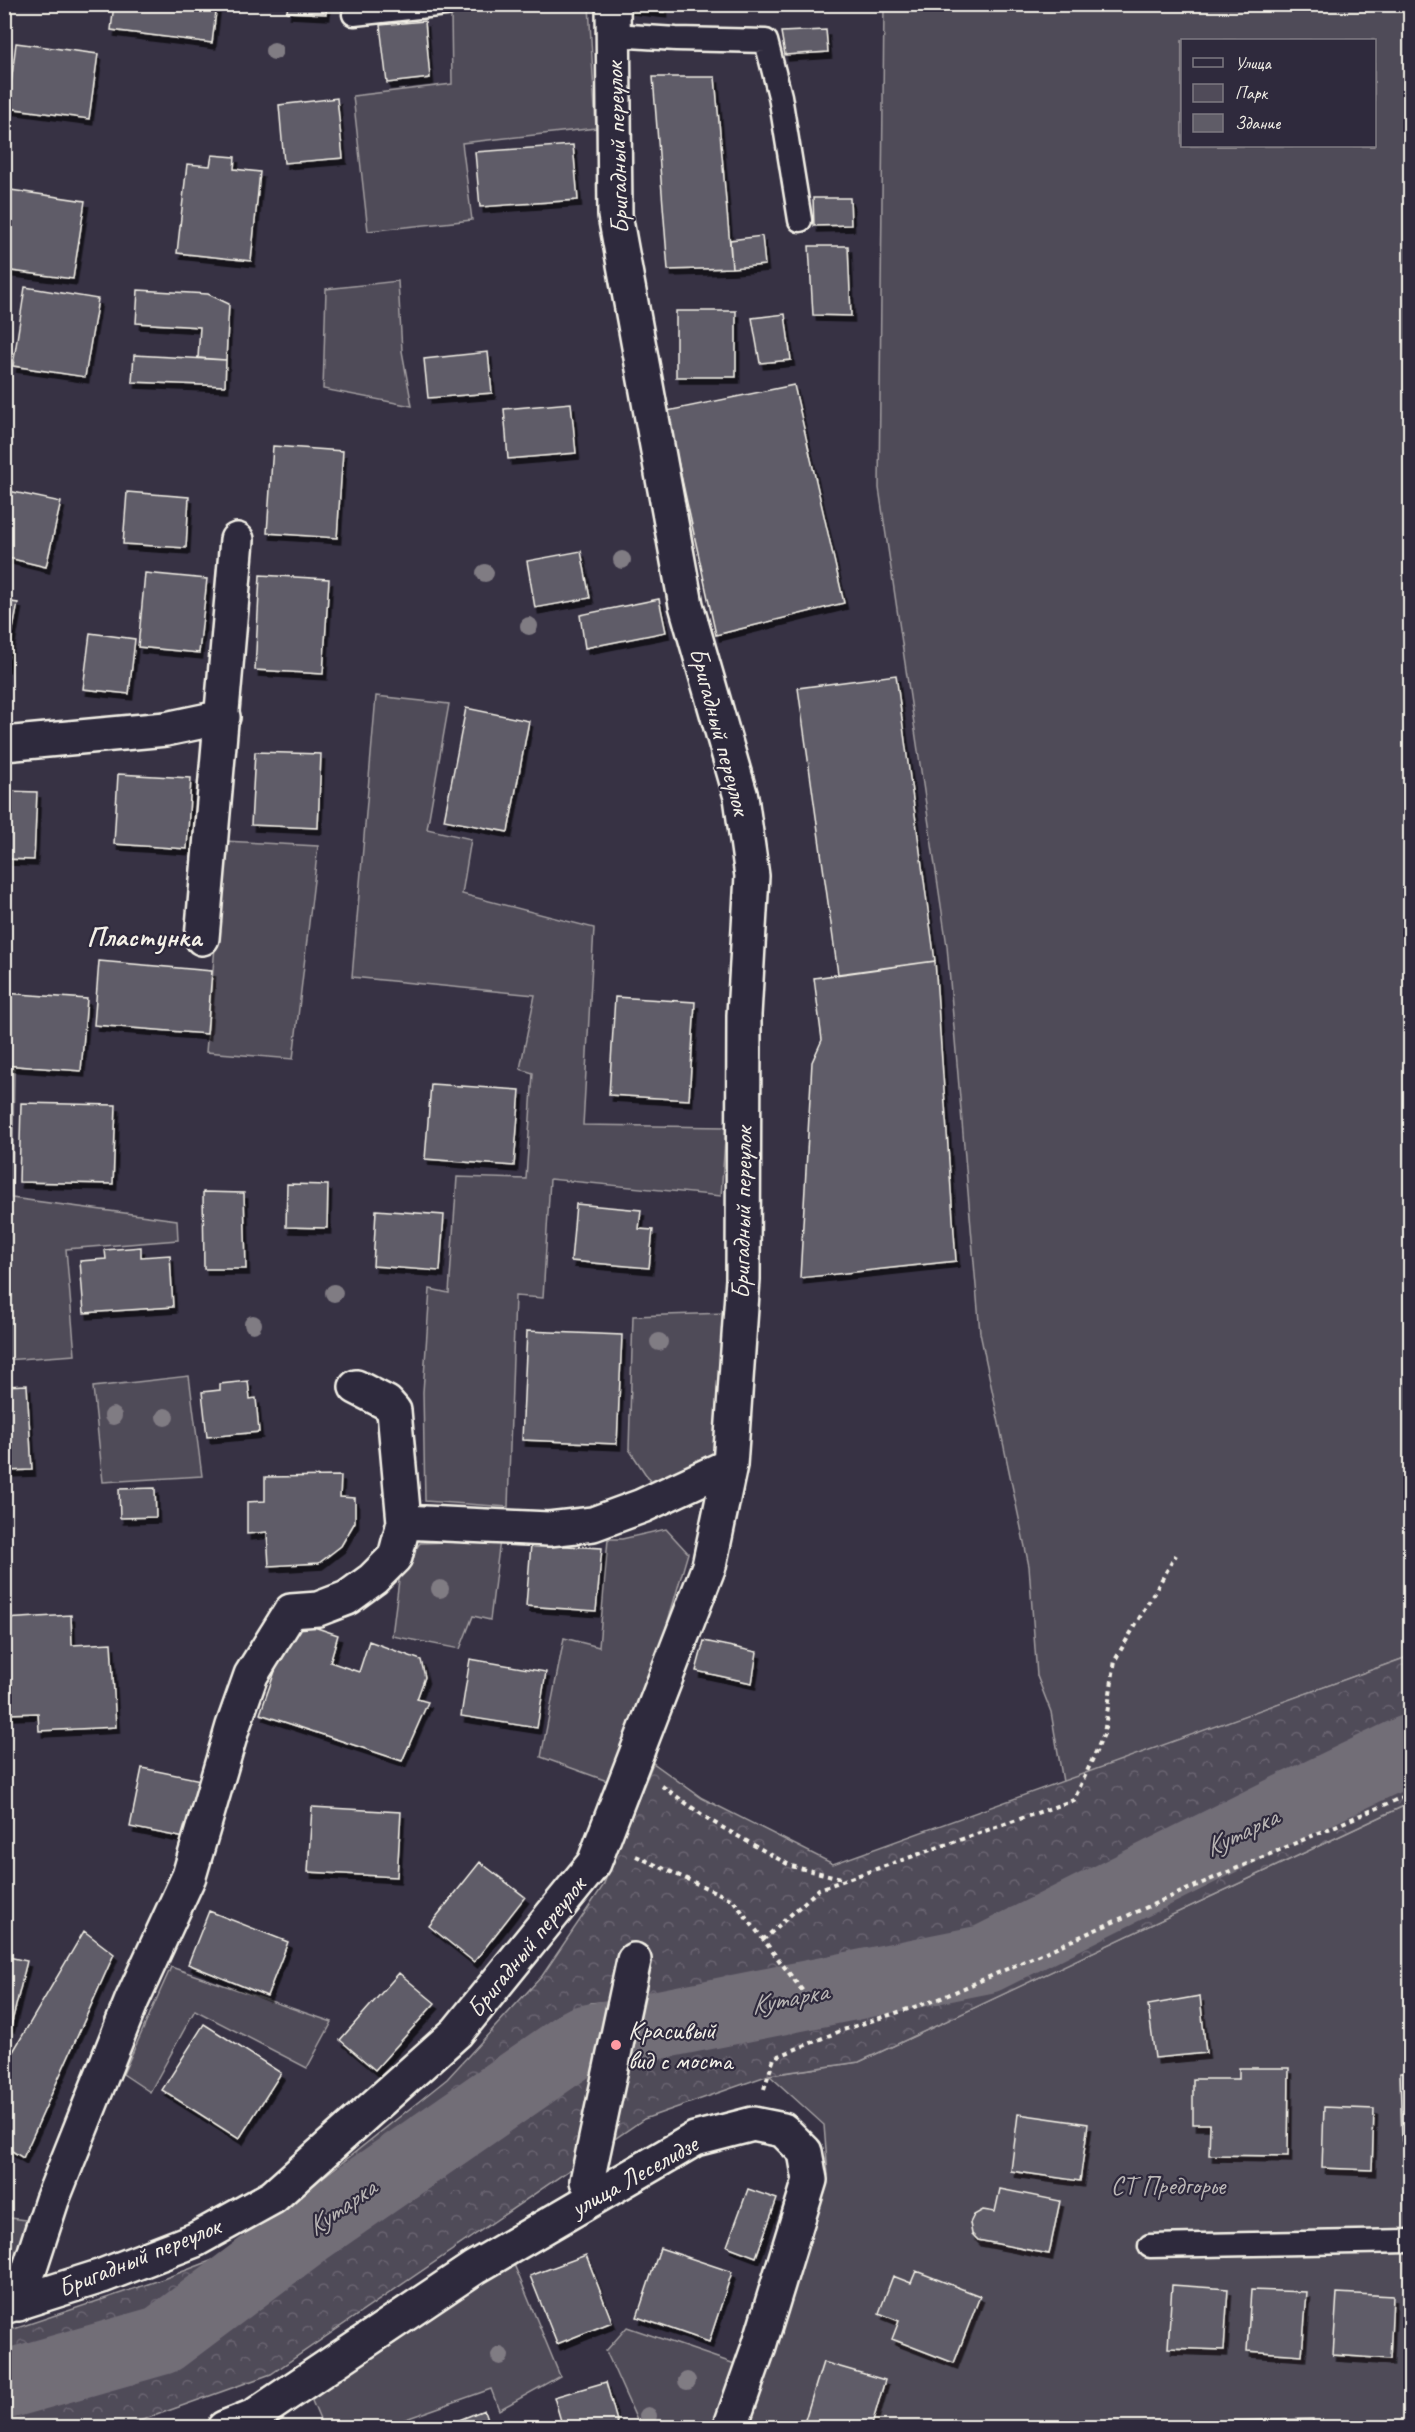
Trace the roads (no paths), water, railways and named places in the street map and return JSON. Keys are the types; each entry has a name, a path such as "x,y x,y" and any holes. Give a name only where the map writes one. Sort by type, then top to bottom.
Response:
{"street":[{"name":"Бригадный переулок","path":"11,2305 102,2276 195,2240 273,2197 457,2032 594,1863 709,1566 730,1465 743,1279 744,1015 752,876 741,797 686,605 615,215 613,20"},
{"path":"202,938 237,540"},
{"path":"4,744 166,729 223,717"},
{"name":"Бригадный переулок","path":"11,2305 132,2000 189,1876 233,1726 251,1675 291,1611 318,1609 347,1598 373,1580 395,1557 404,1522 394,1412 387,1403 356,1387"},
{"path":"404,1522 549,1529 593,1524 642,1506 730,1465"},
{"path":"587,2181 634,1960"},
{"name":"улица Леселидзе","path":"224,2427 254,2416 474,2268 695,2139 753,2124 783,2130 805,2152 810,2180 759,2346 730,2427"}],"lane":[{"path":"354,14 446,4"},
{"path":"613,20 676,39 766,40 780,96 800,220"},
{"path":"1150,2246 1410,2241"}],"waterway":[{"name":"Кутарка","path":"4,2385 162,2340 307,2231 582,2040 986,1959 1410,1749"}],"place":[{"name":"Красивый вид с моста","path":"616,2045"}],"district":[{"name":"Пластунка","path":"144,936"}],"park label":[{"name":"СТ Предгорье","path":"1168,2185"}]}
